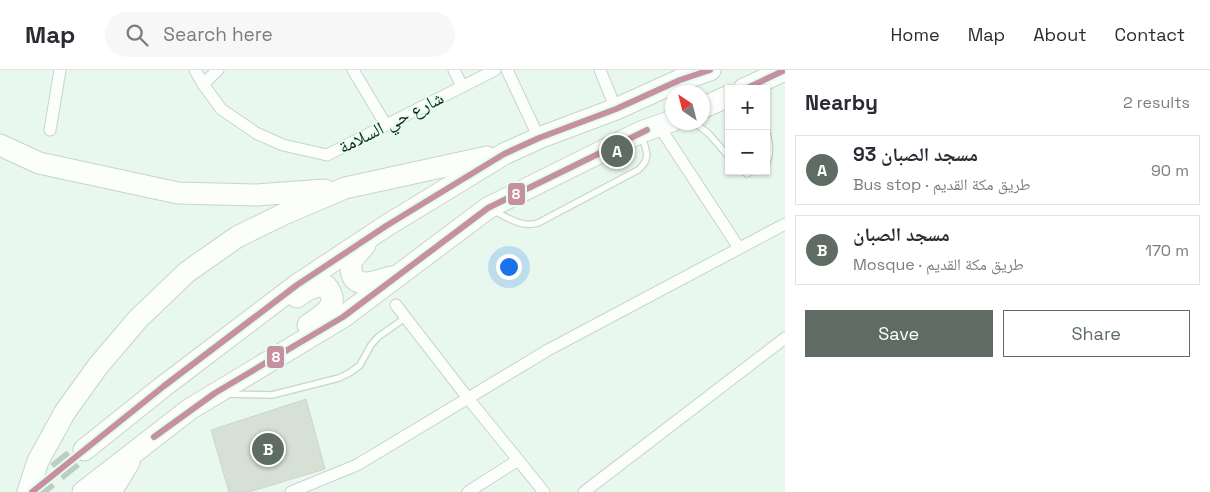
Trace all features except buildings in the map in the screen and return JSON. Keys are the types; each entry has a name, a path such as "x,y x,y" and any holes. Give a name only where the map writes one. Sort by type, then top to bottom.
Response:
{"highway":[{"path":"84,450 297,285 386,226 504,154 539,138 616,109 680,80 710,70"},
{"path":"757,85 785,70"},
{"path":"710,104 725,98"},
{"path":"83,492 190,409 343,317 488,208 658,126"},
{"path":"0,145 39,163 178,194 256,195 346,188 504,154"},
{"path":"28,492 38,461 65,412 98,366 138,319 187,272 237,237 286,213 346,188"},
{"path":"386,226 356,254 350,262 350,270 354,279 360,283 370,283 397,275"},
{"path":"184,371 251,330 308,288 326,286 331,292 333,299 330,307 324,314 206,391 190,409"},
{"path":"111,492 136,450"}],"street":[{"path":"50,130 60,70"},
{"name":"شارع حي السلامة","path":"195,70 221,109 256,133 283,145 327,155 495,70"},
{"path":"203,84 218,70"},
{"path":"353,70 386,124"},
{"path":"454,70 462,86"},
{"path":"507,70 539,138"},
{"path":"600,70 616,109"},
{"path":"658,126 739,248"},
{"path":"291,492 357,465 467,397 548,350 785,224"},
{"path":"396,305 544,492"},
{"path":"584,492 785,338"},
{"path":"468,492 518,460"}],"lane":[{"path":"488,208 521,225 538,223 638,170 645,164 658,126"},
{"path":"704,130 725,152"},
{"path":"215,393 272,395 340,378 360,365 370,345 405,318"}],"tunnel":[{"path":"32,492 84,450"}],"transit line":[{"name":"8","path":"32,492 164,386 297,285 386,226 504,154 539,138 616,109 680,80 710,70"},
{"name":"8","path":"753,85 785,70"},
{"name":"8","path":"154,437 215,393 343,317 488,208 647,130"}],"place":[{"name":"مسجد الصبان 93","path":"617,151"},
{"name":"مسجد الصبان","path":"268,449"}]}
